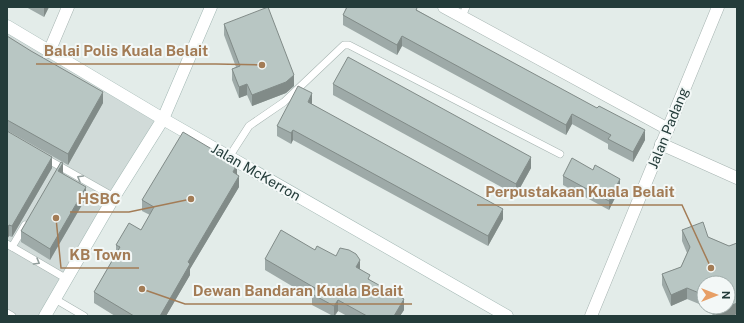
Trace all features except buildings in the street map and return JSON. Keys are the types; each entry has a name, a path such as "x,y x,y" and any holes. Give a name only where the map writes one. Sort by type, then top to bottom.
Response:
{"street":[{"path":"49,52 68,7"},
{"path":"45,316 114,197 163,119 211,7"},
{"path":"444,7 464,12 668,129"},
{"name":"Jalan Padang","path":"591,316 718,7"},
{"name":"Jalan McKerron","path":"7,26 163,119 507,316"},
{"path":"661,144 737,178"}],"lane":[{"path":"229,157 249,126 284,102 346,44 349,44 560,154"},
{"path":"40,155 114,197"},
{"path":"56,172 60,166"},
{"path":"28,220 10,246 66,279"},
{"path":"54,299 84,316"},
{"path":"7,313 12,316"}],"shaded area":[{"path":"7,28 163,119 46,316 7,316"}],"place":[{"name":"Balai Polis Kuala Belait","path":"262,65"},
{"name":"HSBC","path":"191,199"},
{"name":"KB Town","path":"56,218"},
{"name":"Perpustakaan Kuala Belait","path":"711,268"},
{"name":"Dewan Bandaran Kuala Belait","path":"142,289"}]}
